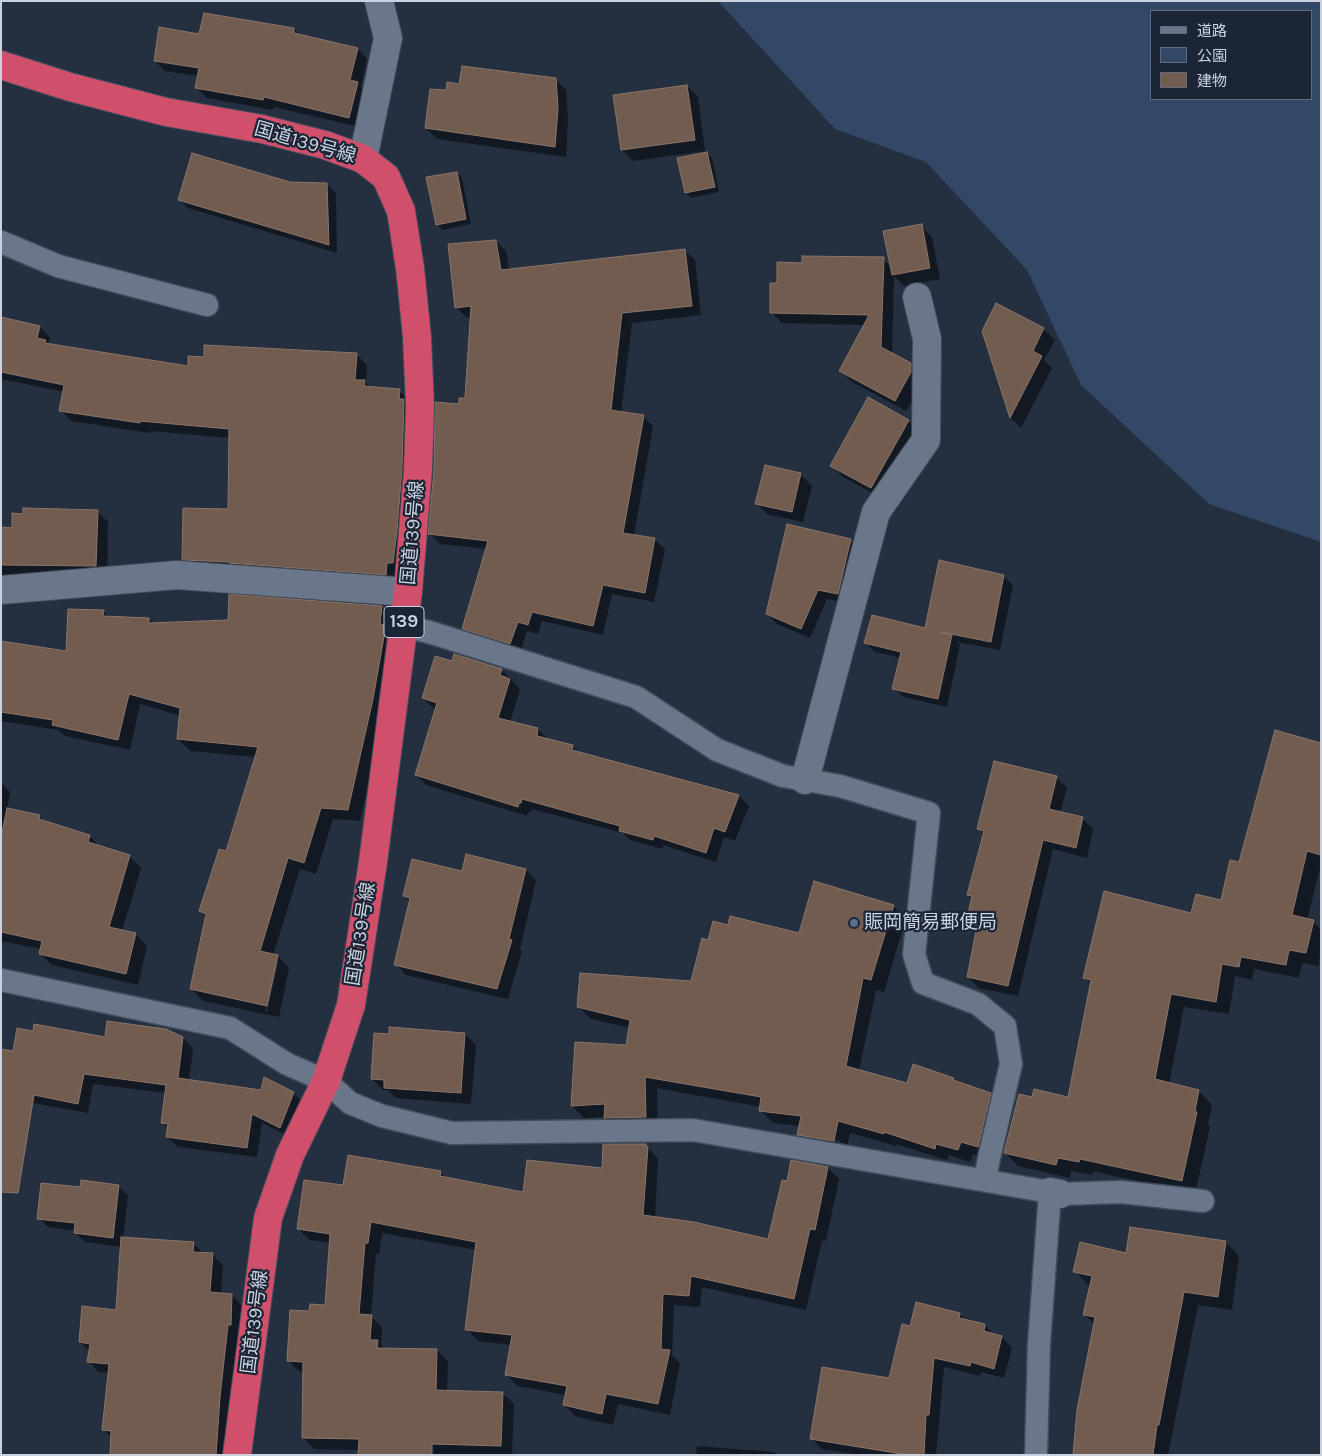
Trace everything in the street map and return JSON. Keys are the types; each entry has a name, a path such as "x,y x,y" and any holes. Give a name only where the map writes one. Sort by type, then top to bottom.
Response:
{"highway":[{"name":"国道139号線","path":"1,65 70,87 147,108 262,129 325,145 363,159 386,177 401,211 410,268 417,337 420,406 418,469 404,626 374,852 350,1005 326,1081 290,1155 268,1218 237,1455"}],"street":[{"path":"363,159 388,38 379,1"},
{"path":"805,780 876,512 926,440 927,339 917,297"},
{"path":"1,590 177,575 408,592"}],"lane":[{"path":"1,242 58,266 207,305"},
{"path":"404,626 636,697 718,750 783,776 840,786 929,813 914,954 923,983 978,1004 1005,1026 1010,1054 1011,1064 985,1180"},
{"path":"1,980 230,1028 287,1064 326,1081 350,1103 382,1116 452,1133 693,1130 1055,1193 1121,1192 1203,1201"},
{"path":"1036,1455 1039,1344 1055,1193"}],"green space":[{"path":"718,1 1321,1 1321,542 1209,504 1081,385 1027,270 926,162 835,129"}],"building":[{"path":"204,13 294,28 294,33 358,48 350,80 358,82 349,118 264,97 263,100 195,88 199,68 154,61 159,27 199,34"},
{"path":"462,66 556,78 558,108 555,147 425,128 430,89 446,90 447,82 459,84"},
{"path":"687,85 695,140 621,150 613,95"},
{"path":"707,152 715,187 685,193 677,158"},
{"path":"192,153 290,182 327,183 329,245 178,200"},
{"path":"457,172 466,219 436,225 426,177"},
{"path":"922,224 930,268 892,275 883,231"},
{"path":"496,240 501,270 685,249 692,306 622,313 611,410 644,415 623,533 655,538 645,593 603,585 593,626 532,612 528,625 518,622 510,644 462,629 488,541 428,534 434,470 435,402 459,404 459,398 465,398 471,306 455,308 448,244"},
{"path":"802,256 884,257 881,347 911,363 911,372 895,401 839,371 869,315 770,313 770,283 777,283 777,262 802,263"},
{"path":"996,303 1044,328 1033,351 1042,356 1010,418 982,331"},
{"path":"1,317 40,326 37,338 46,340 45,343 188,366 188,356 204,357 204,345 357,353 355,380 365,380 364,386 400,389 399,399 404,399 402,468 397,531 393,563 387,563 386,575 182,560 183,508 228,509 229,429 140,421 140,423 59,411 64,385 1,372"},
{"path":"868,397 909,420 871,488 830,466"},
{"path":"765,465 801,473 792,512 755,504"},
{"path":"23,508 98,510 96,566 1,565 1,527 12,528 12,513 23,514"},
{"path":"787,524 851,539 838,594 818,590 801,629 766,614"},
{"path":"939,560 1004,575 991,642 941,632 952,635 938,699 892,689 901,652 864,643 872,615 925,628"},
{"path":"229,594 382,606 380,624 386,625 373,699 348,810 321,808 304,863 288,858 260,951 278,955 267,1006 190,989 206,914 199,911 219,849 226,851 258,747 177,739 180,708 129,694 118,740 52,725 53,720 1,712 1,641 66,651 68,609 104,610 103,616 149,618 149,623 228,620"},
{"path":"454,654 502,669 500,675 510,679 498,718 538,728 537,736 573,745 572,750 739,795 725,832 714,828 706,853 654,836 653,840 619,831 620,826 522,799 518,807 415,775 437,703 422,698 435,656 452,661"},
{"path":"1275,730 1321,743 1321,855 1307,851 1292,915 1314,920 1306,953 1289,950 1286,965 1241,957 1239,967 1222,964 1216,1002 1171,994 1155,1079 1199,1090 1195,1111 1197,1112 1182,1181 1080,1159 1079,1162 1058,1158 1056,1165 1004,1153 1019,1094 1032,1097 1034,1089 1068,1097 1091,980 1083,978 1104,891 1191,913 1196,894 1221,900 1230,860 1239,862"},
{"path":"994,761 1057,776 1049,809 1083,817 1076,848 1043,840 1008,986 967,977 977,926 966,923 972,896 967,895 984,831 977,829"},
{"path":"7,808 40,815 39,819 90,835 88,842 130,855 109,927 136,933 126,974 39,954 42,941 1,932 1,837"},
{"path":"466,854 526,869 509,939 512,940 497,989 394,965 410,898 403,896 412,859 462,871"},
{"path":"814,881 894,905 871,980 863,978 846,1066 907,1083 913,1064 991,1093 978,1147 961,1142 958,1150 936,1144 935,1149 884,1132 884,1134 838,1121 834,1141 797,1135 801,1116 759,1111 761,1097 645,1077 646,1117 604,1118 605,1104 571,1106 575,1042 626,1045 630,1020 577,1007 580,973 691,981 702,938 708,940 713,921 728,925 730,916 799,933"},
{"path":"107,1021 166,1029 183,1037 178,1078 261,1090 264,1077 294,1092 280,1128 252,1114 247,1148 166,1137 168,1124 161,1123 166,1085 84,1074 78,1104 34,1095 18,1193 1,1192 1,1049 13,1051 17,1028 33,1031 34,1024 105,1037"},
{"path":"389,1027 465,1033 461,1093 384,1088 384,1080 371,1079 374,1033 389,1034"},
{"path":"603,1144 646,1144 648,1147 643,1215 694,1222 768,1239 782,1180 787,1181 791,1160 828,1167 815,1230 810,1229 794,1299 691,1276 689,1296 663,1294 661,1349 670,1350 658,1404 606,1394 602,1414 563,1405 567,1386 505,1375 512,1335 465,1330 476,1242 371,1222 368,1243 365,1243 359,1314 372,1315 370,1340 378,1340 377,1348 437,1349 436,1390 503,1392 501,1446 432,1444 432,1455 358,1455 359,1439 302,1438 303,1362 287,1361 290,1310 309,1311 310,1304 325,1305 330,1234 297,1229 304,1180 343,1185 348,1155 441,1171 440,1176 523,1192 527,1160 602,1168"},
{"path":"81,1180 119,1185 113,1238 74,1233 75,1223 37,1219 41,1183 80,1187"},
{"path":"1130,1227 1226,1241 1218,1297 1184,1292 1159,1425 1157,1425 1153,1455 1073,1455 1077,1410 1095,1317 1083,1315 1092,1276 1073,1272 1080,1242 1126,1253"},
{"path":"121,1237 194,1242 193,1252 213,1253 210,1292 232,1294 231,1325 228,1325 216,1455 110,1455 111,1431 102,1430 109,1364 87,1362 90,1344 79,1342 82,1306 116,1310"},
{"path":"916,1302 960,1313 959,1318 985,1324 984,1331 1002,1336 994,1369 971,1362 970,1366 934,1358 929,1415 926,1415 924,1455 908,1455 810,1439 822,1367 889,1378 902,1324 910,1326"}],"place":[{"name":"賑岡簡易郵便局","path":"854,923"}]}
